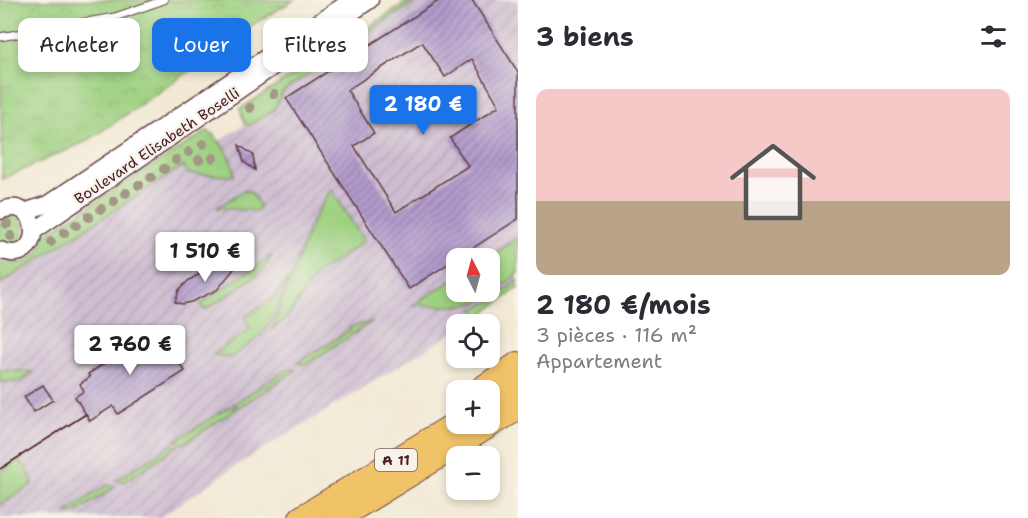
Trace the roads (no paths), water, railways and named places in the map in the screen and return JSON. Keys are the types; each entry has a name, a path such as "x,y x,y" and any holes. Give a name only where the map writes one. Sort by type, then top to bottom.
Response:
{"highway":[{"path":"495,380 518,364"},
{"path":"500,397 518,386"},
{"name":"A 11","path":"301,518 337,508 518,408"},
{"path":"337,508 350,476 446,414"},
{"name":"A 11","path":"337,508 446,431"}],"street":[{"path":"24,212 48,204 352,0"},
{"name":"Boulevard Elisabeth Boselli","path":"1,251 13,253 23,250 31,242 34,231 370,0"},
{"path":"0,211 11,208 24,212 31,220 34,231"}],"lane":[{"path":"0,44 0,38 115,17 164,0"}],"tram line":[{"path":"0,469 86,414"}]}
